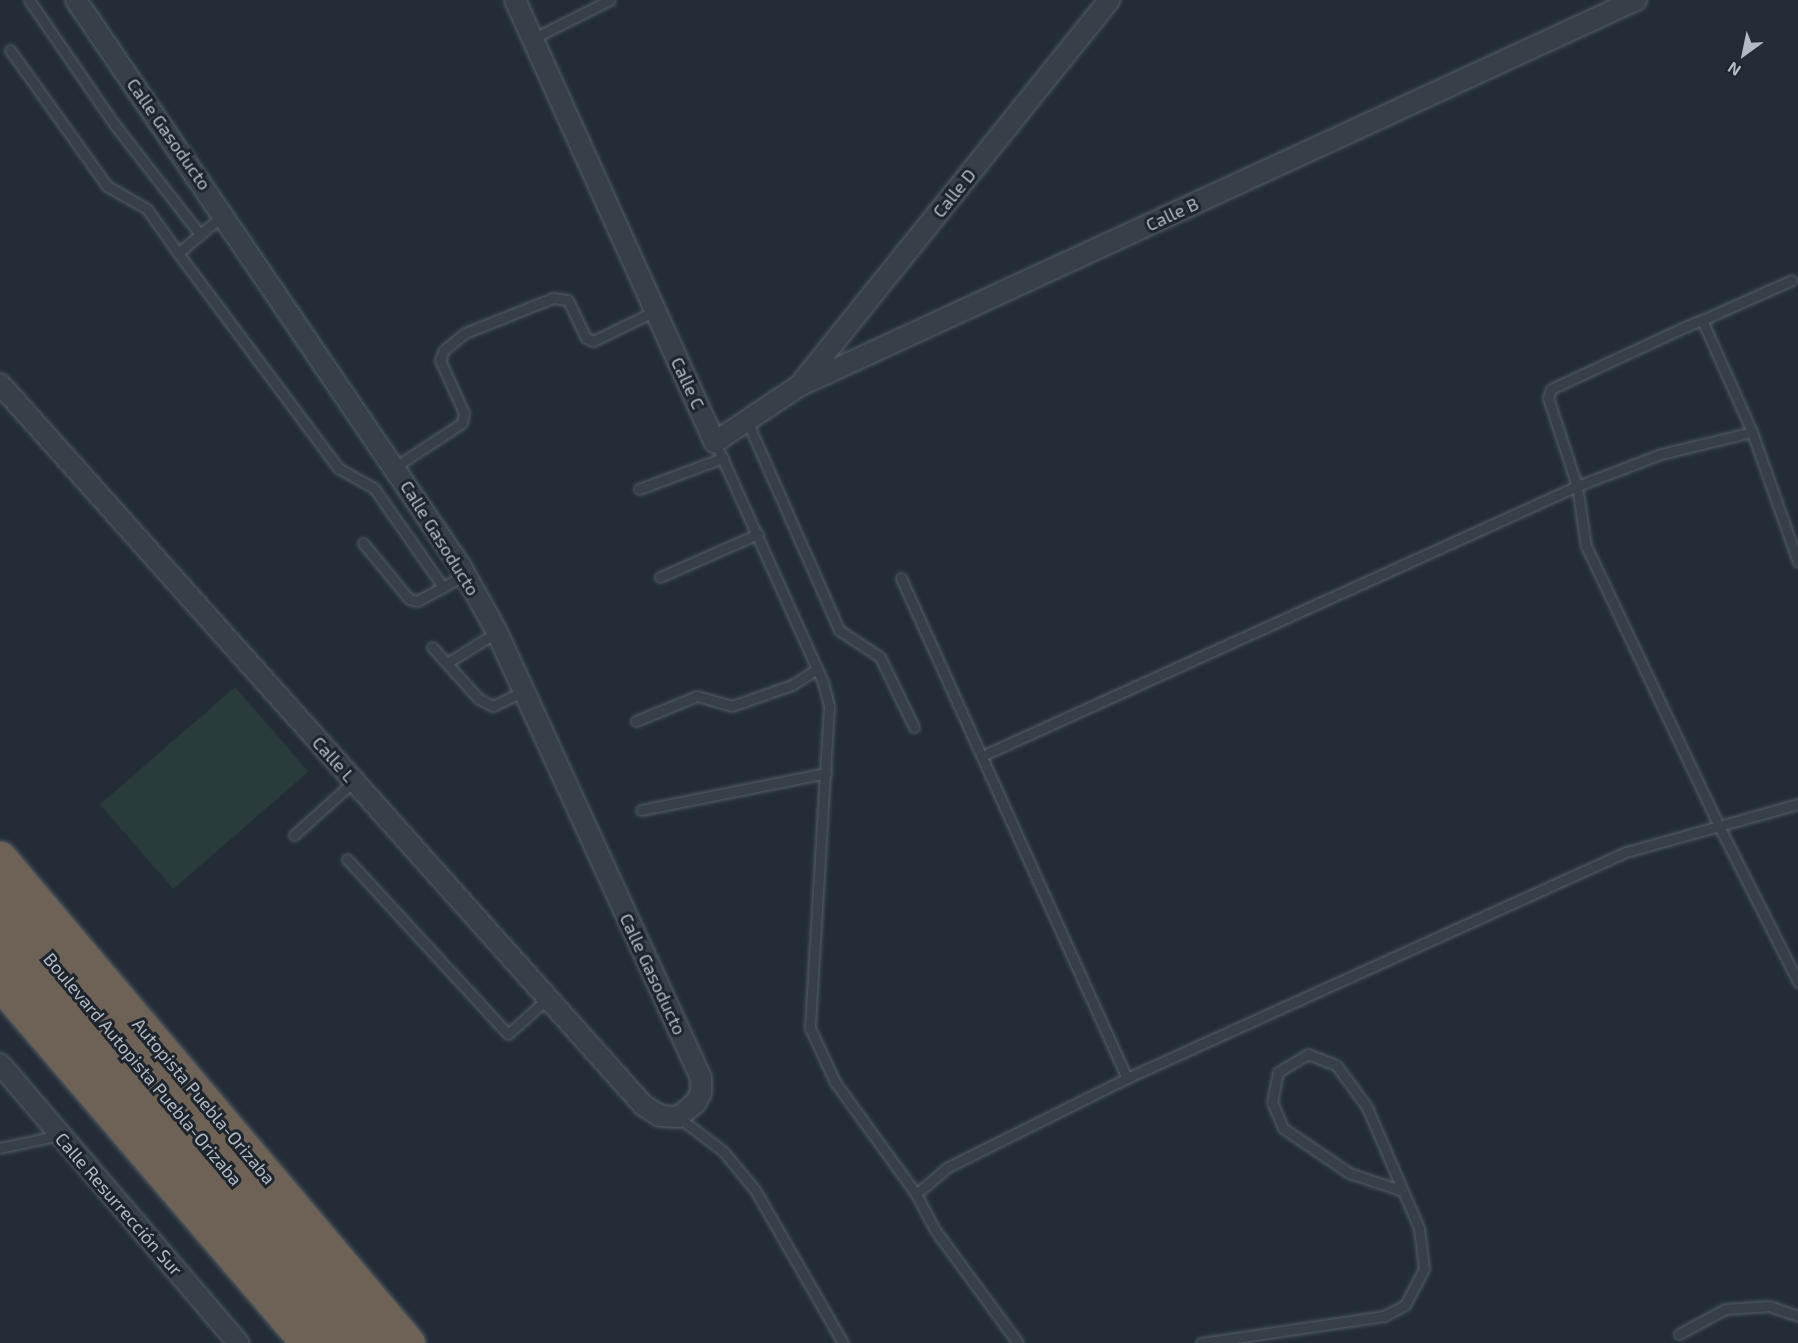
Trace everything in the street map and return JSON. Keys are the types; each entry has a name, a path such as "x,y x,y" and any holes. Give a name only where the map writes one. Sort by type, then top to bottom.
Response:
{"highway":[{"name":"Autopista Puebla-Orizaba","path":"0,858 408,1343"},
{"name":"Boulevard Autopista Puebla-Orizaba","path":"0,900 276,1244"},
{"name":"Boulevard Autopista Puebla-Orizaba","path":"0,940 276,1244"},
{"path":"0,983 307,1343"},
{"path":"276,1244 344,1343"},
{"path":"276,1244 379,1343"}],"street":[{"name":"Calle Gasoducto","path":"76,0 224,214 394,467 465,575 497,632 701,1078 701,1093 678,1117"},
{"name":"Calle C","path":"514,0 719,450"},
{"name":"Calle D","path":"799,386 1109,0"},
{"name":"Calle B","path":"719,450 747,421 799,386 1636,0"},
{"name":"Calle L","path":"0,384 643,1105 660,1116 678,1117"},
{"name":"Calle Resurrección Sur","path":"0,1064 238,1343"}],"lane":[{"path":"29,0 115,126 200,234"},
{"path":"532,39 610,0"},
{"path":"10,50 107,186 147,209 338,468 374,488 443,586"},
{"path":"178,253 224,214"},
{"path":"1792,280 1551,389 1548,398 1577,486 1586,546 1720,828 1798,982"},
{"path":"394,467 462,423 464,414 440,360 444,350 465,333 553,298 568,300 586,338 594,341 655,311"},
{"path":"1702,320 1752,432 1798,562"},
{"path":"747,421 839,630 880,657 914,727"},
{"path":"984,755 1577,486 1661,454 1752,432"},
{"path":"639,489 719,450"},
{"name":"Calle C","path":"719,450 817,669 829,706 810,1028 835,1082 916,1194 935,1230 1018,1343"},
{"path":"660,577 758,534"},
{"path":"363,543 409,598 417,601 465,575"},
{"path":"901,578 984,755 1127,1078"},
{"path":"447,663 497,632"},
{"path":"432,646 479,699 493,706 524,691"},
{"path":"636,721 697,696 732,706 792,685 817,669"},
{"path":"641,810 826,773"},
{"path":"294,836 354,781"},
{"path":"916,1194 948,1167 1127,1078 1626,852 1720,828 1798,804"},
{"path":"347,859 508,1034 548,998"},
{"path":"1201,1343 1384,1316 1405,1305 1424,1269 1419,1228 1367,1107 1336,1065 1308,1054 1278,1072 1272,1102 1283,1128 1349,1173 1402,1191"},
{"path":"678,1117 723,1151 755,1190 843,1343"},
{"path":"0,1148 60,1135"},
{"path":"1679,1334 1725,1310 1769,1306 1798,1316"}],"shaded area":[{"path":"235,687 308,772 173,889 100,804"}]}
